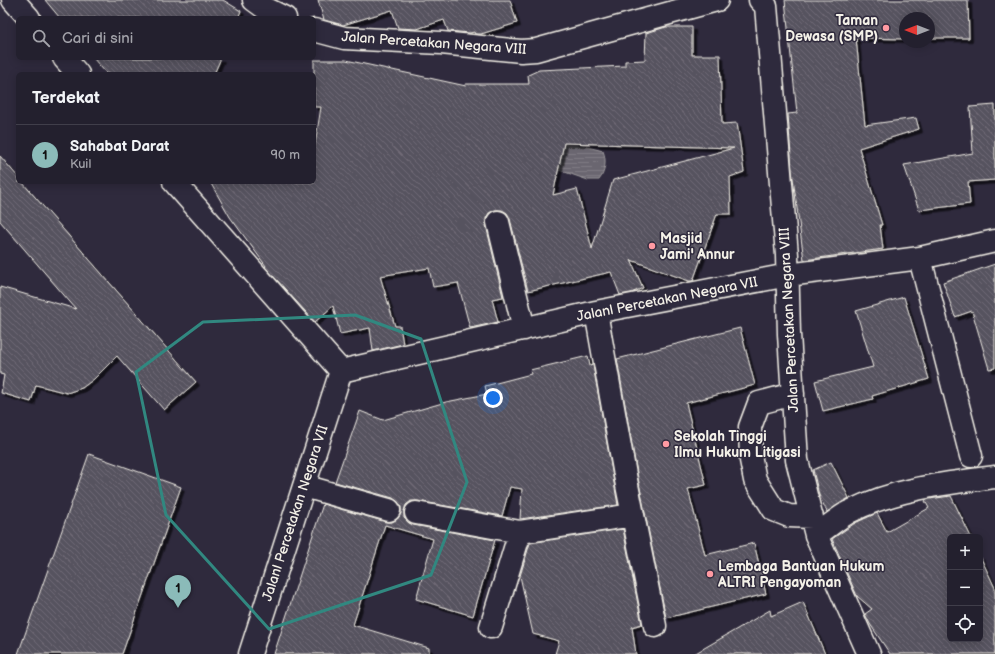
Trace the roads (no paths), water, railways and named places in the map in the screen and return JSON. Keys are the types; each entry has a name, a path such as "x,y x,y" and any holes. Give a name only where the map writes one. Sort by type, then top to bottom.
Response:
{"street":[{"path":"13,0 27,16"},
{"path":"254,0 265,8 281,16"},
{"name":"Jalan Percetakan Negara VIII","path":"316,31 344,38 441,43 520,51 536,50 717,0"},
{"name":"Jalan Percetakan Negara VIII","path":"760,0 766,6 787,255 789,334 797,460 814,526 869,654"},
{"path":"66,60 76,72"},
{"path":"176,184 341,371"},
{"path":"498,222 524,329"},
{"name":"Jalanl Percetakan Negara VII","path":"250,654 341,371 596,312 788,275 920,258 995,241"},
{"path":"920,258 971,456"},
{"path":"596,312 655,626"},
{"path":"793,394 759,403 750,427 751,460 755,480 774,510 814,526 885,497 945,483 995,477"},
{"path":"304,486 389,510"},
{"path":"416,513 520,532 633,515"},
{"path":"491,627 520,532"}],"place":[{"name":"Taman Dewasa (SMP)","path":"886,28"},
{"name":"Masjid Jami' Annur","path":"652,246"},
{"name":"Sekolah Tinggi Ilmu Hukum Litigasi","path":"666,444"},
{"name":"Lembaga Bantuan Hukum ALTRI Pengayoman","path":"710,574"},
{"name":"Sahabat Darat","path":"178,608"}]}
